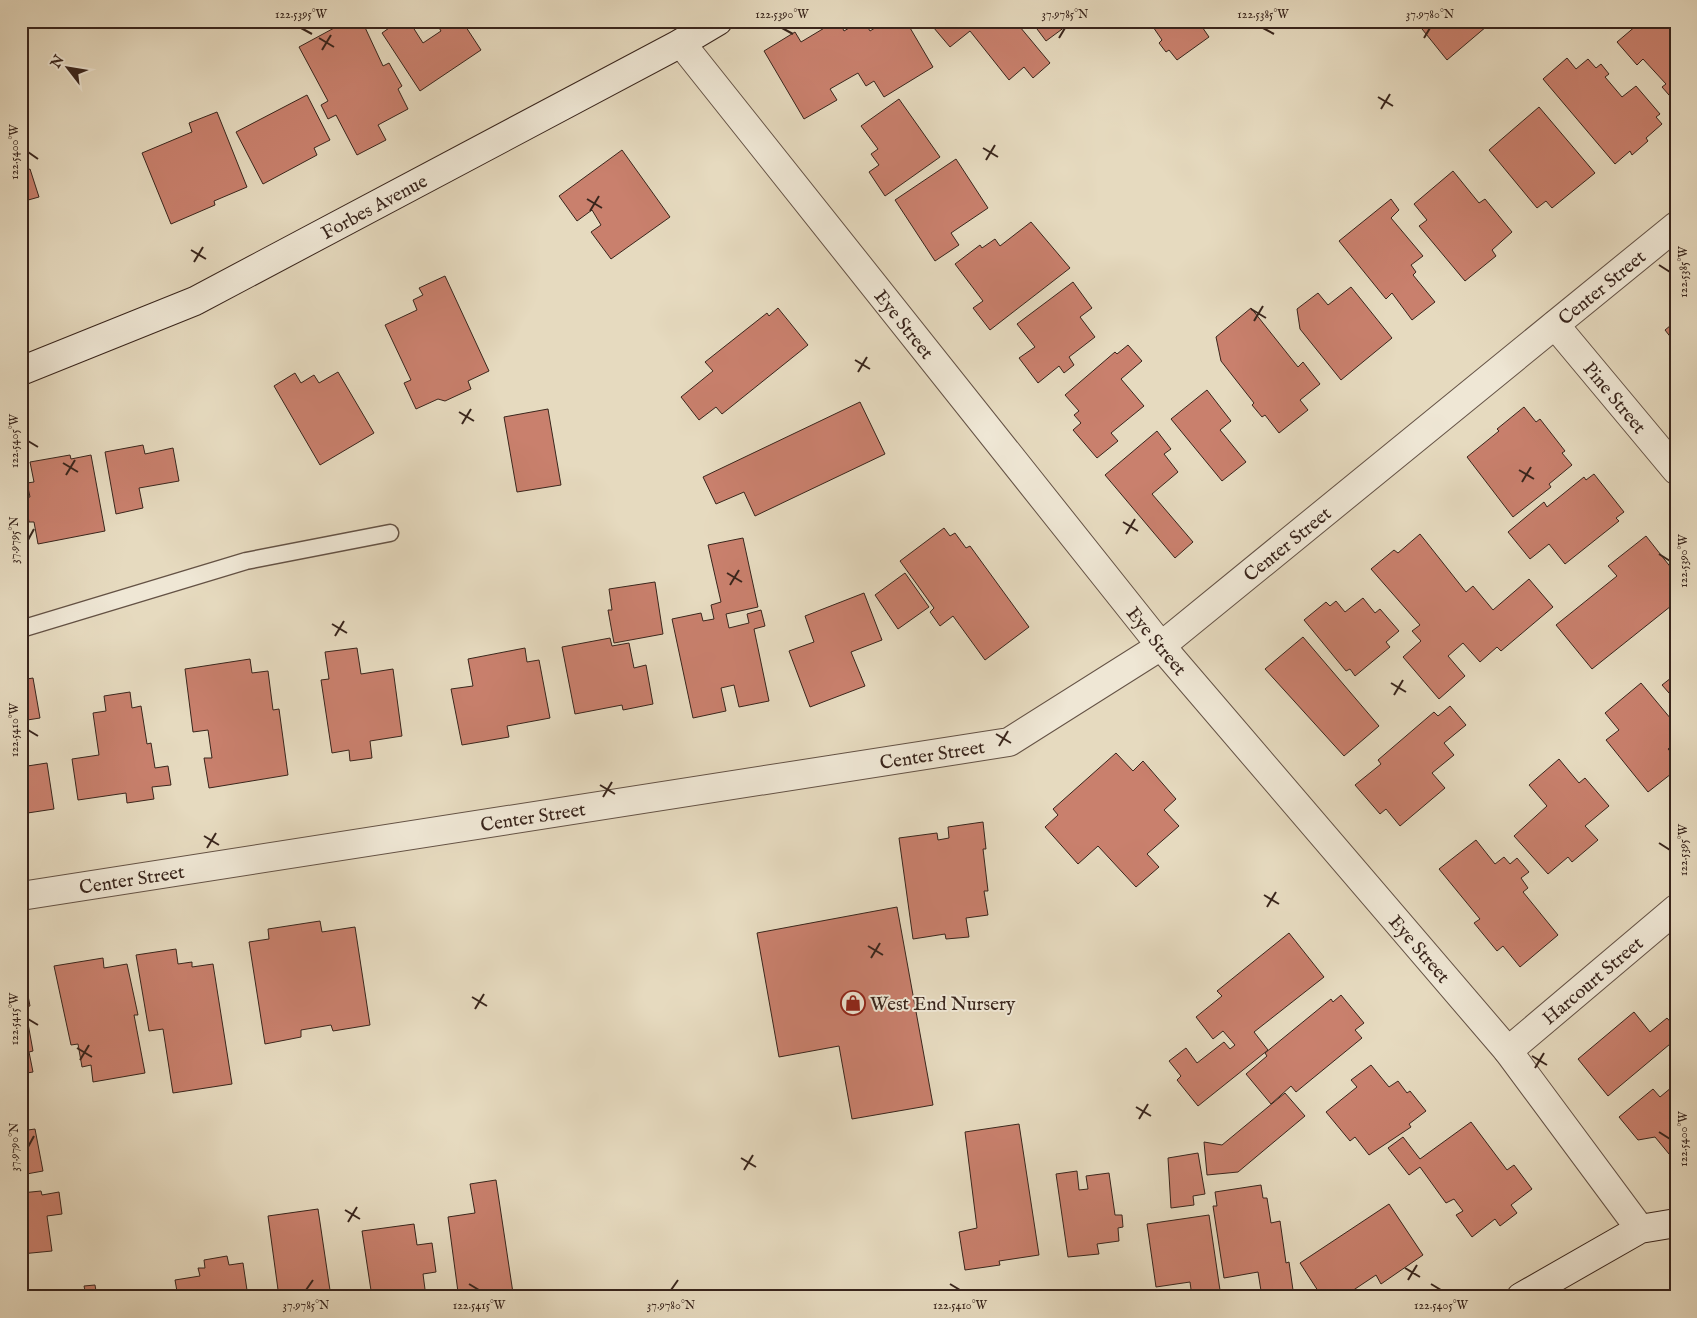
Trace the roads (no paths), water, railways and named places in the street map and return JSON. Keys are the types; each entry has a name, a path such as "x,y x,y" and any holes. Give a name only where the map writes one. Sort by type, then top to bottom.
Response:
{"street":[{"name":"Forbes Avenue","path":"21,372 195,302 682,43 718,21"},
{"name":"Eye Street","path":"682,43 1161,646 1508,1051 1640,1229"},
{"name":"Center Street","path":"21,896 1009,742 1161,646 1676,226"},
{"name":"Pine Street","path":"1555,325 1676,470"},
{"name":"Harcourt Street","path":"1508,1051 1676,909"},
{"path":"1521,1297 1640,1229 1676,1223"}],"lane":[{"path":"21,629 246,560 390,533"}],"place":[{"name":"West End Nursery","path":"853,1003"}]}
